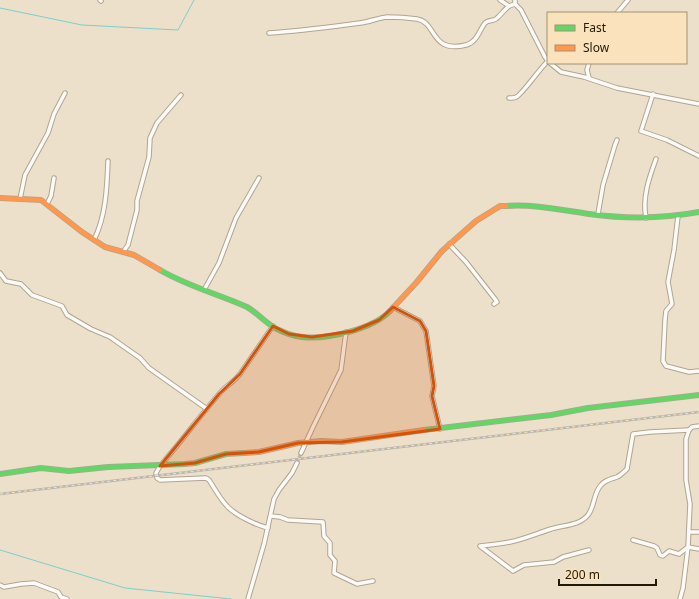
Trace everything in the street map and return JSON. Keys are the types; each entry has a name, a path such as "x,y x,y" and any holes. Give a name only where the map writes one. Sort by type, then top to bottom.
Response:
{"street":[{"path":"500,0 509,6"},
{"path":"618,12 627,0"},
{"path":"269,33 319,29 362,23 386,17 419,19 428,26 436,38 448,47 454,47 467,45 473,42 484,24 488,21 495,20 515,2 521,10 547,59"},
{"path":"509,98 515,98 520,94 527,84 547,64"},
{"path":"551,64 561,72 589,78 617,88 699,104"},
{"path":"589,64 587,70 589,78"},
{"path":"20,198 25,175 48,133 54,114 65,93"},
{"path":"654,94 641,131 667,140 699,156"},
{"path":"123,252 128,245 137,210 137,201 149,157 150,138 156,123 181,95"},
{"path":"598,214 603,185 617,140"},
{"path":"646,218 645,202 647,186 656,159"},
{"path":"94,240 99,230 102,218 107,185 108,161"},
{"path":"47,204 51,196 54,178"},
{"path":"204,290 219,263 236,218 259,178"},
{"path":"0,198 41,200 71,224 105,247 123,252 150,264 173,278 248,308 273,326 290,334 302,337 329,336 365,327 386,314 416,283 432,262 449,244 476,220 493,210 506,205 526,205 646,218 678,216 699,212"},
{"path":"678,216 668,282 672,304 666,311 663,361 666,366 689,372 699,371"},
{"path":"449,244 466,262 496,299 497,302 494,304"},
{"path":"0,273 6,281 21,284 32,296 62,306 67,315 91,329 110,337 140,358 149,368 207,408"},
{"path":"393,307 420,320 426,331 434,386 432,396 440,429"},
{"path":"268,528 253,523 231,510 224,503 209,480 206,478 158,479 156,472 207,408 223,390 236,380 273,326"},
{"path":"301,453 341,370 346,332"},
{"path":"0,474 41,468 69,471 108,467 160,466 195,463 226,454 260,452 306,442 342,442 368,439 406,432 551,415 588,408 699,395"},
{"path":"589,550 563,557 554,562 524,565 513,571 480,546 511,542 583,520 593,506 594,495 601,484 606,480 618,476 627,469 633,434 689,430 692,427 699,426"},
{"path":"680,599 683,588 689,532 690,504 686,480 686,439 689,430"},
{"path":"248,599 268,528 274,499 297,463"},
{"path":"271,516 288,520 323,522 324,536 330,543 330,555 335,561 334,573 357,584 373,581"},
{"path":"689,532 699,532"},
{"path":"633,540 654,546 657,548 660,555 663,556 668,552 679,554 688,548 699,550"},
{"path":"0,585 4,587 34,583 58,592 61,597 67,599"}],"highlighted area":[{"path":"393,307 420,321 426,331 434,386 432,396 440,429 342,442 298,443 259,452 226,454 195,463 160,466 219,394 240,374 273,326 289,334 312,337 353,331 379,320"}],"waterway":[{"path":"0,8 82,25 178,30 194,0"},
{"path":"0,550 125,588 231,599"}],"tunnel":[{"path":"297,463 301,453"}],"railway":[{"path":"0,494 699,412"}],"traffic: fast":[{"path":"506,206 537,207 603,216 630,217 658,217 699,212"},
{"path":"160,270 181,281 247,307 275,328 299,337 324,337 349,332 373,323 390,311"},
{"path":"424,430 699,395"},
{"path":"0,474 41,468 69,471 108,467 185,464 195,463 226,454 244,453"}],"traffic: slow":[{"path":"0,198 41,200 82,232 105,247 134,255 160,270"},
{"path":"390,311 416,283 442,251 476,221 500,206 506,206"},
{"path":"244,453 259,452 298,443 321,441 342,442 424,430"}]}
